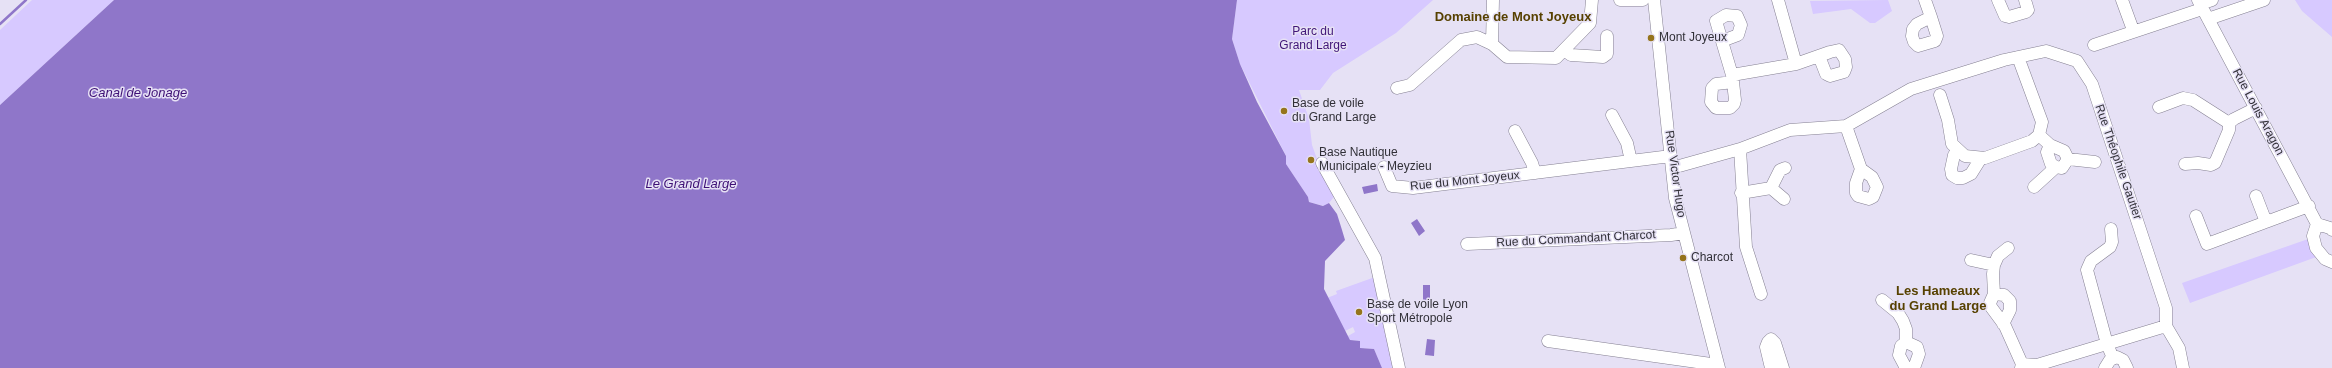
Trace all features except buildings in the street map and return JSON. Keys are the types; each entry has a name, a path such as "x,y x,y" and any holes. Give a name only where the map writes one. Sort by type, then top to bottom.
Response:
{"street":[{"path":"1492,44 1493,0"},
{"path":"1397,88 1410,85 1461,40 1477,37 1492,44 1507,57 1556,58 1590,23 1592,0"},
{"path":"1620,0 1643,0"},
{"name":"Rue Victor Hugo","path":"1654,0 1675,198 1719,366"},
{"path":"1778,0 1796,64"},
{"path":"1925,0 1931,17"},
{"path":"1998,0 2005,16 2009,17 2028,10 2025,0"},
{"path":"2122,0 2133,30"},
{"path":"2202,8 2212,0"},
{"path":"2094,45 2133,30 2202,8 2264,0"},
{"name":"Rue Louis Aragon","path":"2202,8 2309,206 2317,224"},
{"path":"1564,50 1571,56 1603,57 1607,54 1607,36"},
{"path":"1722,41 1732,78 1796,64 1819,56"},
{"name":"Rue Théophile Gautier","path":"1846,126 1911,89 2018,57 2046,51 2077,61 2092,84 2166,308 2166,326"},
{"path":"1940,95 1948,120 1952,144 1965,156 1981,158 1992,156 2001,151 2032,141 2039,135 2042,122 2018,57"},
{"path":"2159,107 2183,98 2193,100 2229,123"},
{"path":"2229,123 2256,108"},
{"path":"1612,115 1627,143 1631,161"},
{"path":"2185,164 2198,163 2211,165 2215,163 2229,130 2229,123"},
{"path":"1846,126 1861,168"},
{"name":"Rue du Mont Joyeux","path":"1384,167 1392,186 1412,188 1631,161 1671,162 1740,149 1790,130 1846,126"},
{"name":"Rue du Mont Joyeux","path":"1514,131 1532,163 1535,173"},
{"path":"2039,135 2050,145 2064,151 2068,159 2062,168 2056,167 2048,159 2050,145"},
{"path":"1740,149 1741,193 1746,248 1762,294"},
{"path":"1958,151 1954,155 1951,169 1952,175 1956,178 1963,178 1971,174 1981,158"},
{"name":"Rue Théophile Gautier","path":"2068,159 2095,162"},
{"path":"1322,163 1375,258 1399,368"},
{"path":"2034,187 2056,167"},
{"path":"1771,188 1780,170 1785,168"},
{"path":"1741,193 1771,188 1784,199"},
{"path":"2256,196 2266,222"},
{"path":"2196,216 2207,244 2309,206"},
{"path":"2332,230 2317,224 2313,236 2316,248 2325,259 2332,262"},
{"path":"2111,229 2112,242 2110,247 2091,261 2087,270 2107,344 2113,358"},
{"name":"Rue du Commandant Charcot","path":"1467,244 1671,235 1684,232"},
{"path":"2008,248 1998,256 1994,265 1994,294 1990,303 1991,307 2003,324 2021,366 2036,365 2166,326 2179,348 2183,368"},
{"path":"1971,260 1994,265"},
{"path":"1994,294 2004,295 2010,301 2010,310 2003,324"},
{"path":"1882,300 1898,313 1906,329 1906,342 1902,346 1899,355 1906,368"},
{"path":"1771,368 1766,347 1768,342 1771,340 1775,343 1783,368"},
{"path":"1548,341 1719,366"},
{"path":"1906,342 1917,347 1919,354 1914,368"},
{"path":"2106,368 2107,362 2113,358 2123,360 2127,368"}],"green space":[{"path":"32,0 114,0 0,105 0,30"},
{"name":"Parc du Grand Large","path":"1237,0 1433,0 1396,33 1333,73 1320,90 1299,90 1309,119 1312,145 1317,159 1337,193 1329,203 1324,206 1309,202 1308,197 1286,164 1286,156 1240,64 1232,39"},
{"path":"1888,0 1892,11 1875,23 1870,23 1851,9 1813,14 1810,1"},
{"path":"2295,0 2332,0 2332,37 2302,11"},
{"path":"2311,238 2319,256 2190,303 2182,283"},
{"name":"Base de voile Lyon Sport Métropole","path":"1375,277 1395,368 1382,368 1374,349 1360,348 1360,341 1350,340 1348,336 1355,332 1353,327 1345,331 1327,298 1337,294 1336,291"}],"water":[{"name":"Le Grand Large","path":"114,0 1237,0 1232,39 1240,64 1257,102 1286,156 1286,164 1308,197 1309,202 1323,206 1329,203 1337,214 1342,230 1345,240 1325,261 1324,289 1350,340 1360,341 1360,348 1374,349 1382,368 0,368 0,105"},
{"path":"1377,184 1378,191 1364,194 1362,187"},
{"path":"1417,219 1425,231 1419,236 1411,223"},
{"path":"1423,285 1430,285 1430,300 1423,300"},
{"path":"1427,339 1435,340 1434,356 1425,355"}],"waterway":[{"path":"0,24 26,0"}],"place":[{"name":"Mont Joyeux","path":"1651,38"},
{"name":"Base de voile du Grand Large","path":"1284,111"},
{"name":"Base Nautique Municipale - Meyzieu","path":"1311,160"},
{"name":"Charcot","path":"1683,258"},
{"name":"Base de voile Lyon Sport Métropole","path":"1359,312"}],"district":[{"name":"Domaine de Mont Joyeux","path":"1513,17"},
{"name":"Les Hameaux du Grand Large","path":"1938,298"}],"water label":[{"name":"Canal de Jonage","path":"138,93"}]}
